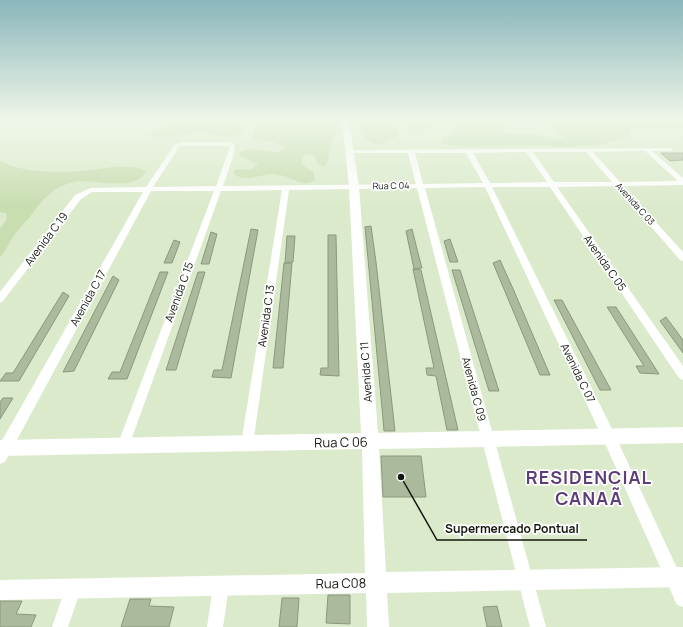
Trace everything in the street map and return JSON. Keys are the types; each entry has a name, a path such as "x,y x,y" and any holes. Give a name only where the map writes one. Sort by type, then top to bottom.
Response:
{"street":[{"name":"Avenida C 17","path":"2,451 149,188 175,148"},
{"name":"Avenida C 15","path":"123,446 233,148"},
{"name":"Avenida C 11","path":"348,148 354,187 370,441 378,627"},
{"name":"Avenida C 03","path":"587,149 683,258"},
{"path":"646,149 683,183"},
{"path":"349,152 670,149"},
{"name":"Avenida C 07","path":"468,150 488,186 678,577 683,599"},
{"name":"Avenida C 05","path":"528,150 683,375"},
{"name":"Avenida C 09","path":"411,151 538,627"},
{"name":"Rua C 04","path":"100,189 683,183"},
{"name":"Avenida C 13","path":"247,444 286,188"},
{"name":"Avenida C 19","path":"0,299 78,197 91,190 100,189"},
{"name":"Rua C 06","path":"2,451 123,446 683,435"},
{"name":"Rua C08","path":"0,590 678,577"},
{"path":"215,627 221,586"},
{"path":"60,627 73,589"}],"green space":[{"path":"285,148 330,148 328,161 324,167 317,162 314,155 308,154 303,156 301,164 313,172 315,180 310,182 300,182 274,174 252,178 242,178 233,172 236,169 251,169 258,164 239,156 239,153 245,150 270,152 281,151"},
{"path":"0,160 19,168 56,172 81,171 112,167 133,167 146,171 140,178 132,182 111,183 79,181 70,183 51,192 20,228 0,257 0,229 7,219 6,213 0,212"}],"building":[{"path":"661,153 683,153 683,160 670,161"},
{"path":"371,226 395,431 384,431 365,227"},
{"path":"251,229 258,230 231,378 212,377 214,370 222,370"},
{"path":"412,229 422,268 414,269 406,231"},
{"path":"211,232 217,234 209,264 201,264"},
{"path":"328,235 336,235 339,376 320,375 321,368 328,368"},
{"path":"287,236 295,236 293,262 285,263"},
{"path":"450,239 458,262 450,262 444,241"},
{"path":"174,240 180,242 172,263 164,263"},
{"path":"500,260 550,375 540,375 493,263"},
{"path":"284,263 292,263 283,368 273,368"},
{"path":"413,269 421,270 458,430 447,430 436,376 427,375 426,368 434,368"},
{"path":"452,270 460,270 499,391 489,391"},
{"path":"160,272 168,272 127,379 108,379 112,372 120,372"},
{"path":"198,272 205,272 176,370 166,370"},
{"path":"113,276 119,280 74,371 63,372"},
{"path":"63,292 69,296 19,381 0,381 6,373 13,373"},
{"path":"554,300 562,300 611,390 600,390"},
{"path":"607,307 616,307 659,374 640,373 636,366 644,366"},
{"path":"666,317 683,340 683,353 660,321"},
{"path":"3,398 13,398 0,419 0,402"},
{"path":"381,456 421,456 426,497 383,497"},
{"path":"328,595 350,595 350,624 326,623"},
{"path":"282,598 299,598 297,627 279,627"},
{"path":"130,599 151,599 149,606 174,607 169,627 121,627"},
{"path":"0,601 22,601 16,614 36,615 31,627 0,627"},
{"path":"497,606 502,627 487,627 483,607"}],"place":[{"name":"Supermercado Pontual","path":"401,477"}],"district":[{"name":"RESIDENCIAL CANAÃ","path":"589,488"}]}
